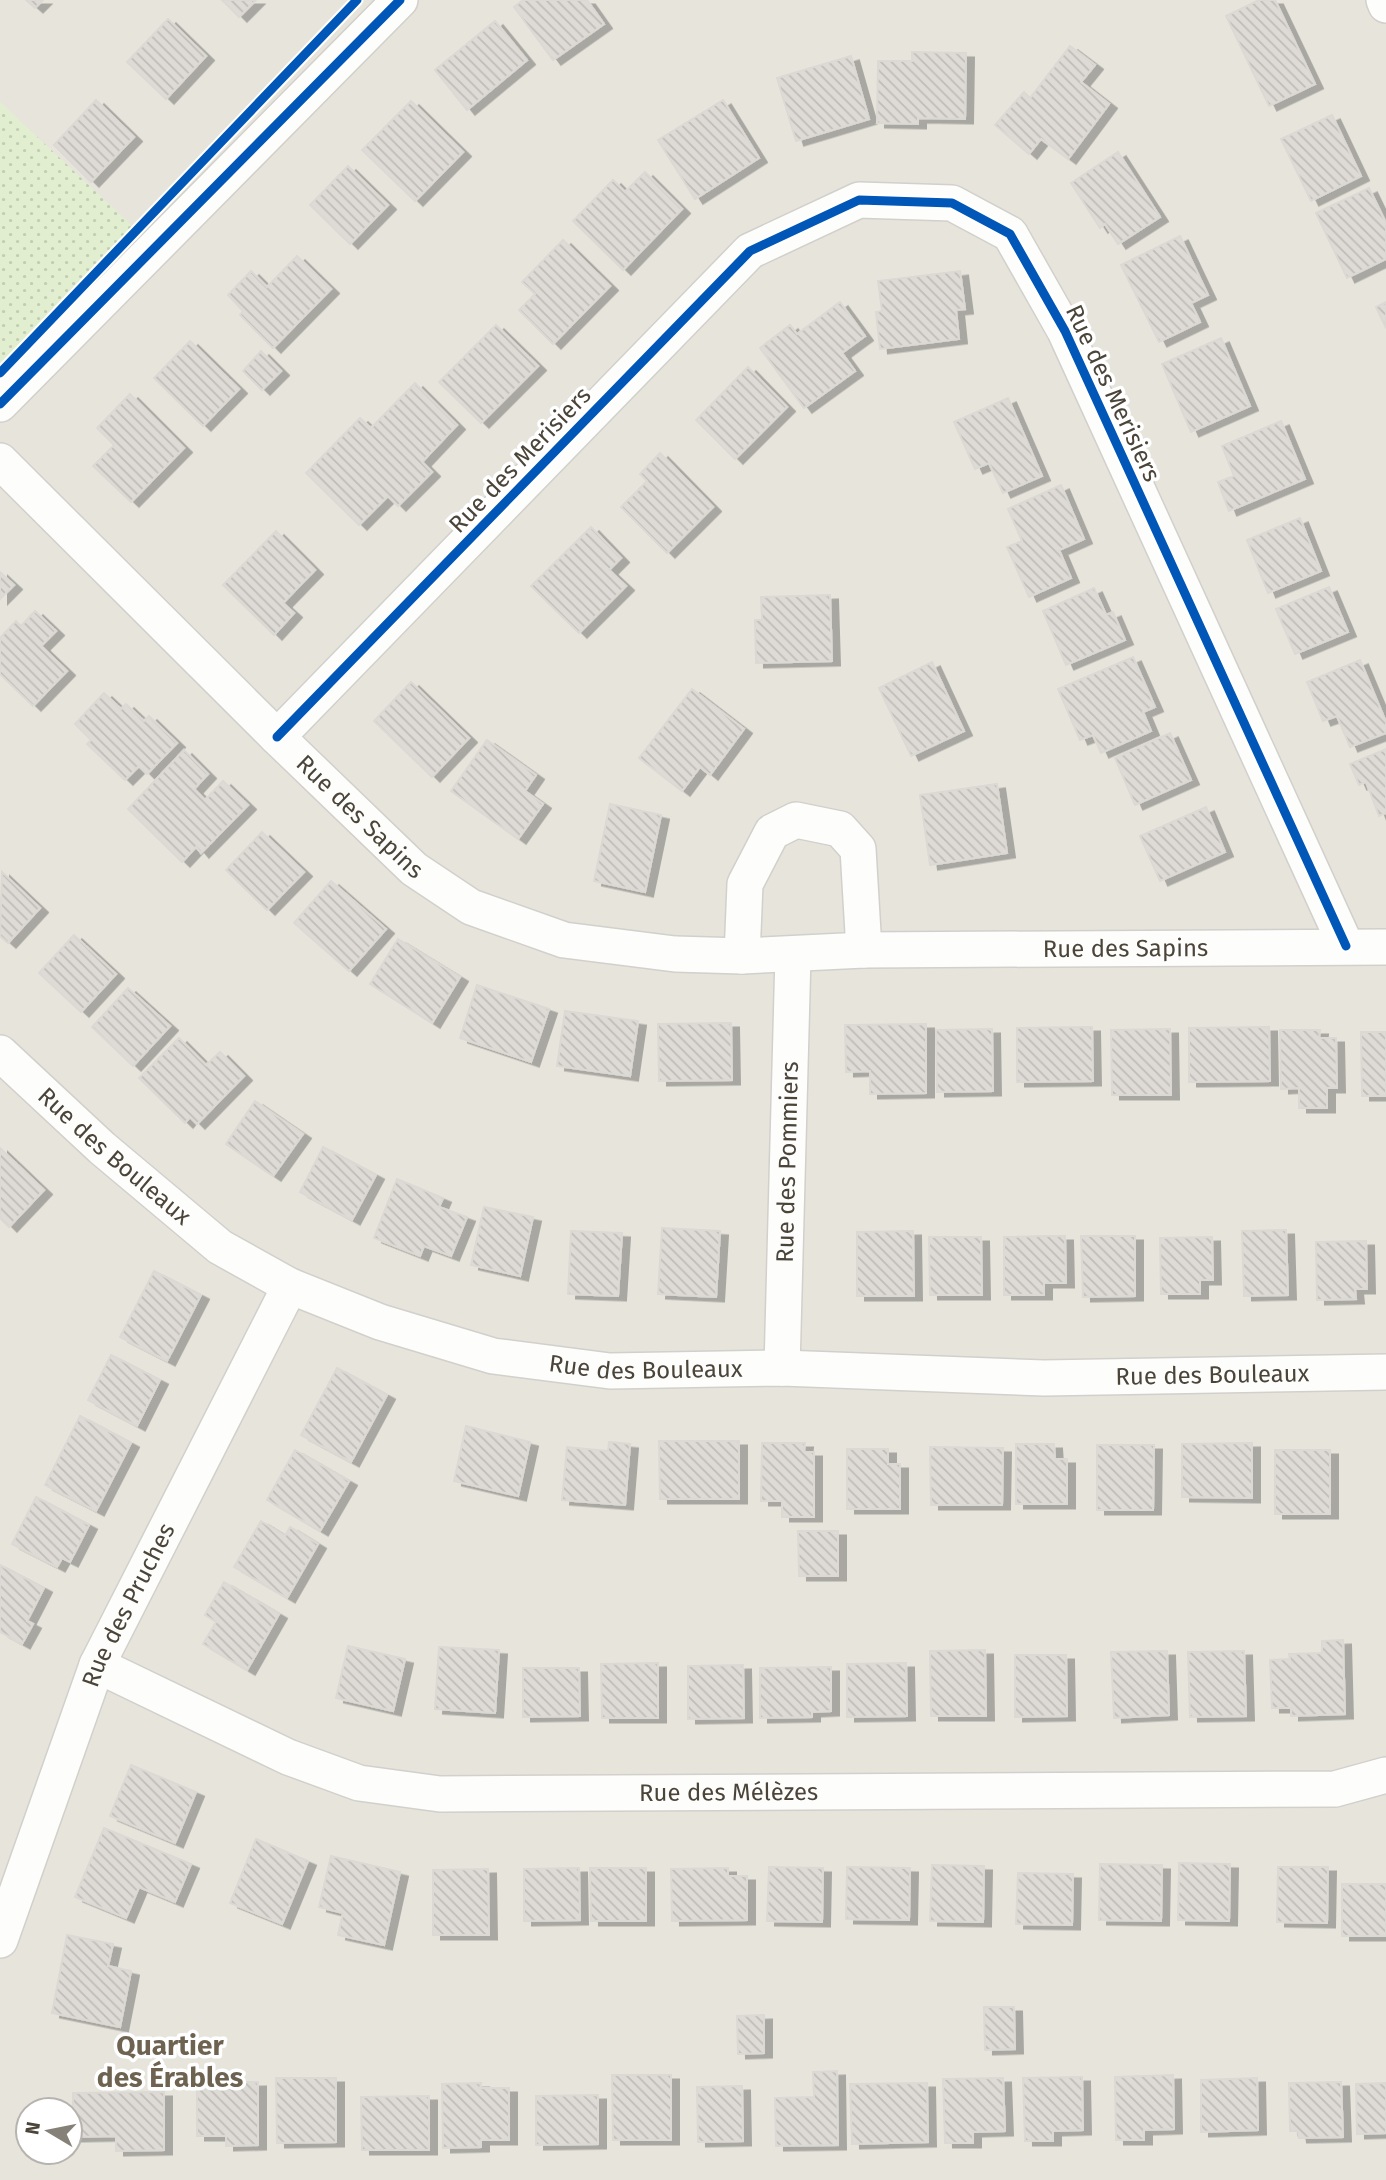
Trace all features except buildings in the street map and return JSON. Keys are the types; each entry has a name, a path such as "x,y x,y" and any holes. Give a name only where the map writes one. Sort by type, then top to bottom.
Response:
{"street":[{"path":"0,404 400,0"},
{"path":"1384,0 1386,5"},
{"name":"Rue des Merisiers","path":"277,737 750,251 859,200 952,203 1010,234 1065,331 1346,946"},
{"name":"Rue des Sapins","path":"0,461 277,737 414,869 471,907 564,940 676,954 742,956 864,950 1386,947"},
{"path":"742,956 745,884 772,832 796,820 840,829 858,849 864,950"},
{"name":"Rue des Pommiers","path":"782,1368 793,955"},
{"name":"Rue des Bouleaux","path":"0,1053 102,1148 220,1247 290,1286 380,1322 493,1356 610,1371 782,1368 1044,1378 1386,1372"},
{"name":"Rue des Pruches","path":"0,1940 97,1665 290,1286"},
{"name":"Rue des Mélèzes","path":"97,1665 288,1757 359,1783 440,1794 1335,1790 1386,1775"}],"shaded area":[{"path":"0,0 1386,0 1386,2180 0,2180"}],"green space":[{"path":"0,102 154,246 0,404"}],"cycle path":[{"path":"0,373 357,0"},
{"path":"0,404 400,0"},
{"path":"277,737 750,251 859,200 952,203 1010,234 1065,331 1346,946"}],"district":[{"name":"Quartier des Érables","path":"170,2061"}]}
